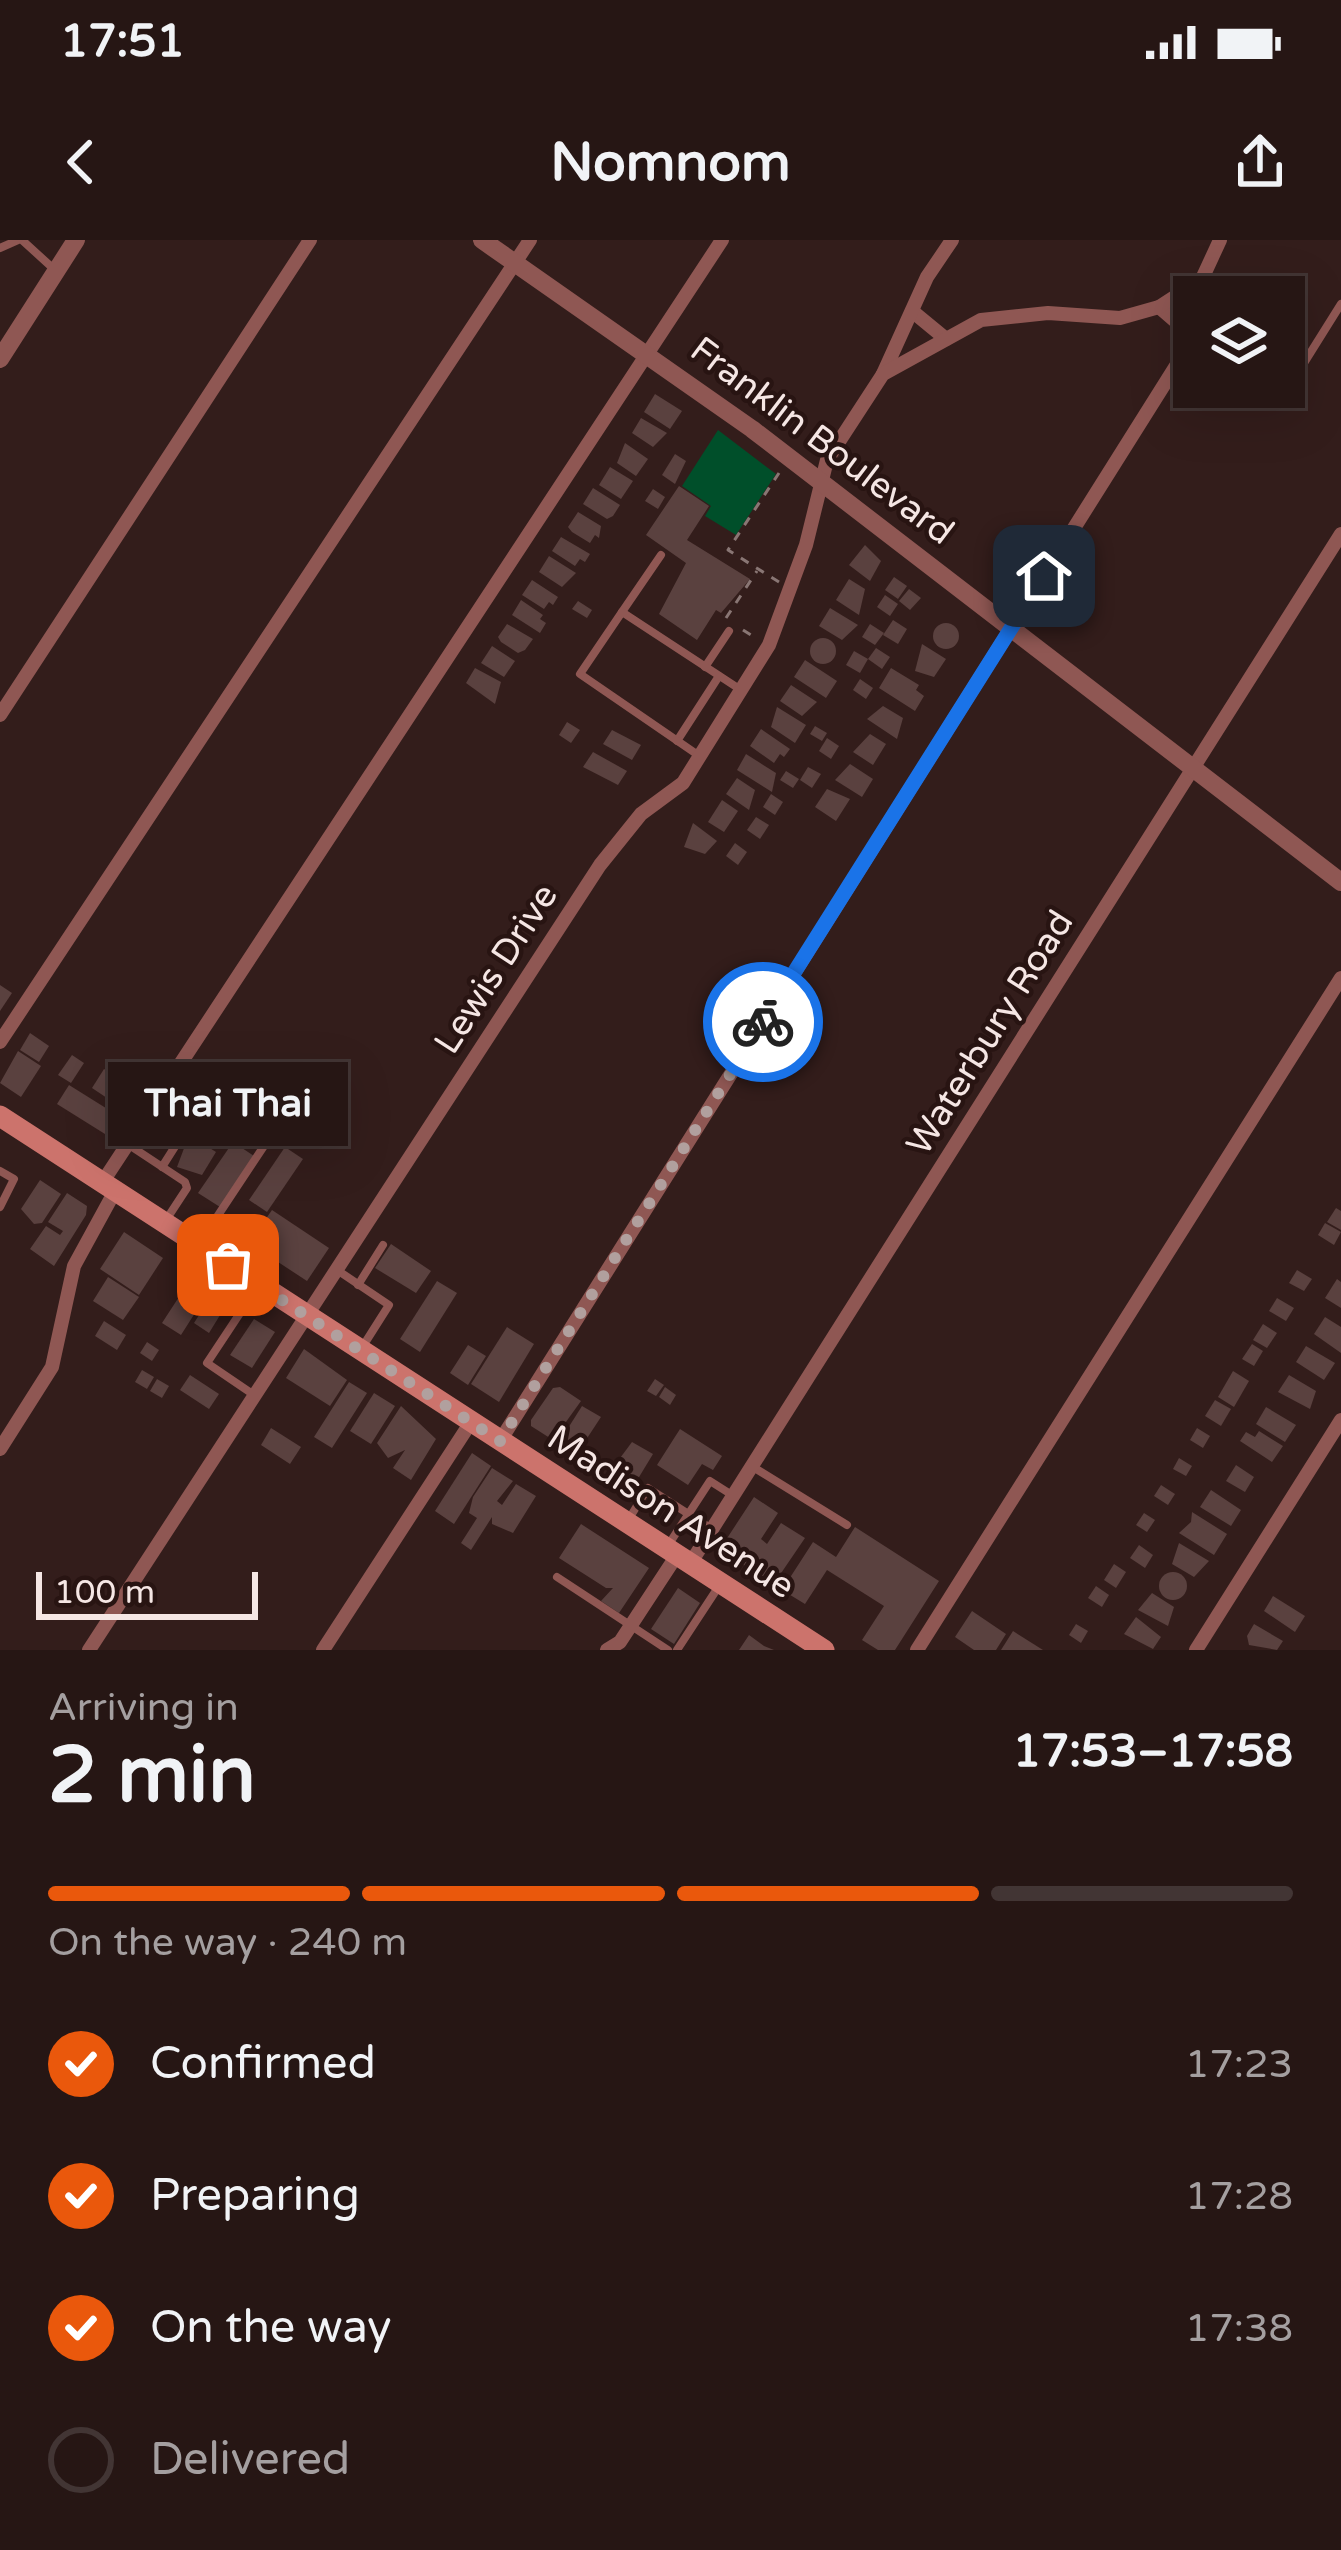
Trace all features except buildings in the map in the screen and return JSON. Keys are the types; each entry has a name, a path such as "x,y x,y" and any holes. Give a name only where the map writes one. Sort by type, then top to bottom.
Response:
{"main road":[{"name":"Madison Avenue","path":"0,1116 816,1648"}],"street":[{"path":"0,359 76,240"},
{"path":"0,715 310,240"},
{"name":"Franklin Boulevard","path":"482,240 649,351 1341,882"},
{"path":"0,1042 530,240"},
{"path":"0,1449 52,1367 74,1266 128,1144 722,240"},
{"path":"883,374 952,240"},
{"path":"1203,276 1220,240"},
{"name":"Lewis Drive","path":"89,1650 600,865 641,814 683,783 741,690 769,645 837,442 883,374 981,320 1048,313 1120,318 1173,298"},
{"path":"1159,307 1173,319"},
{"path":"912,311 946,339"},
{"path":"500,1441 1173,371"},
{"name":"Waterbury Road","path":"607,1650 630,1626 678,1556 712,1529 1341,534"},
{"path":"917,1650 1341,978"},
{"path":"1196,1650 1341,1420"},
{"path":"323,1650 471,1422"}],"lane":[{"path":"0,248 8,249 20,240 56,271"},
{"path":"1305,358 1341,304"},
{"path":"661,555 580,674 699,756"},
{"path":"622,612 741,690"},
{"path":"705,667 729,631"},
{"path":"677,741 719,676"},
{"path":"198,1246 268,1140 283,1138 312,1094"},
{"path":"148,1113 182,1137 162,1167"},
{"path":"128,1144 187,1188 164,1223"},
{"path":"0,1171 14,1179 0,1207"},
{"path":"358,1285 383,1245"},
{"path":"335,1270 389,1305 360,1351"},
{"path":"254,1395 207,1363 259,1285"},
{"path":"752,1466 847,1525"},
{"path":"678,1556 688,1514 710,1481 733,1496"},
{"path":"627,1523 648,1489 712,1529"},
{"path":"556,1577 668,1650"},
{"path":"677,1650 720,1583"}],"path":[{"path":"778,582 728,550 779,473"},
{"path":"754,638 725,619 758,569"}],"green space":[{"path":"718,430 776,474 736,535 705,516 711,506 682,486"}],"way so far":[{"path":"228,1265 500,1441 763,1022"}],"place":[{"name":"Thai Thai","path":"228,1265"}],"route":[{"path":"763,1022 1044,576"}]}
